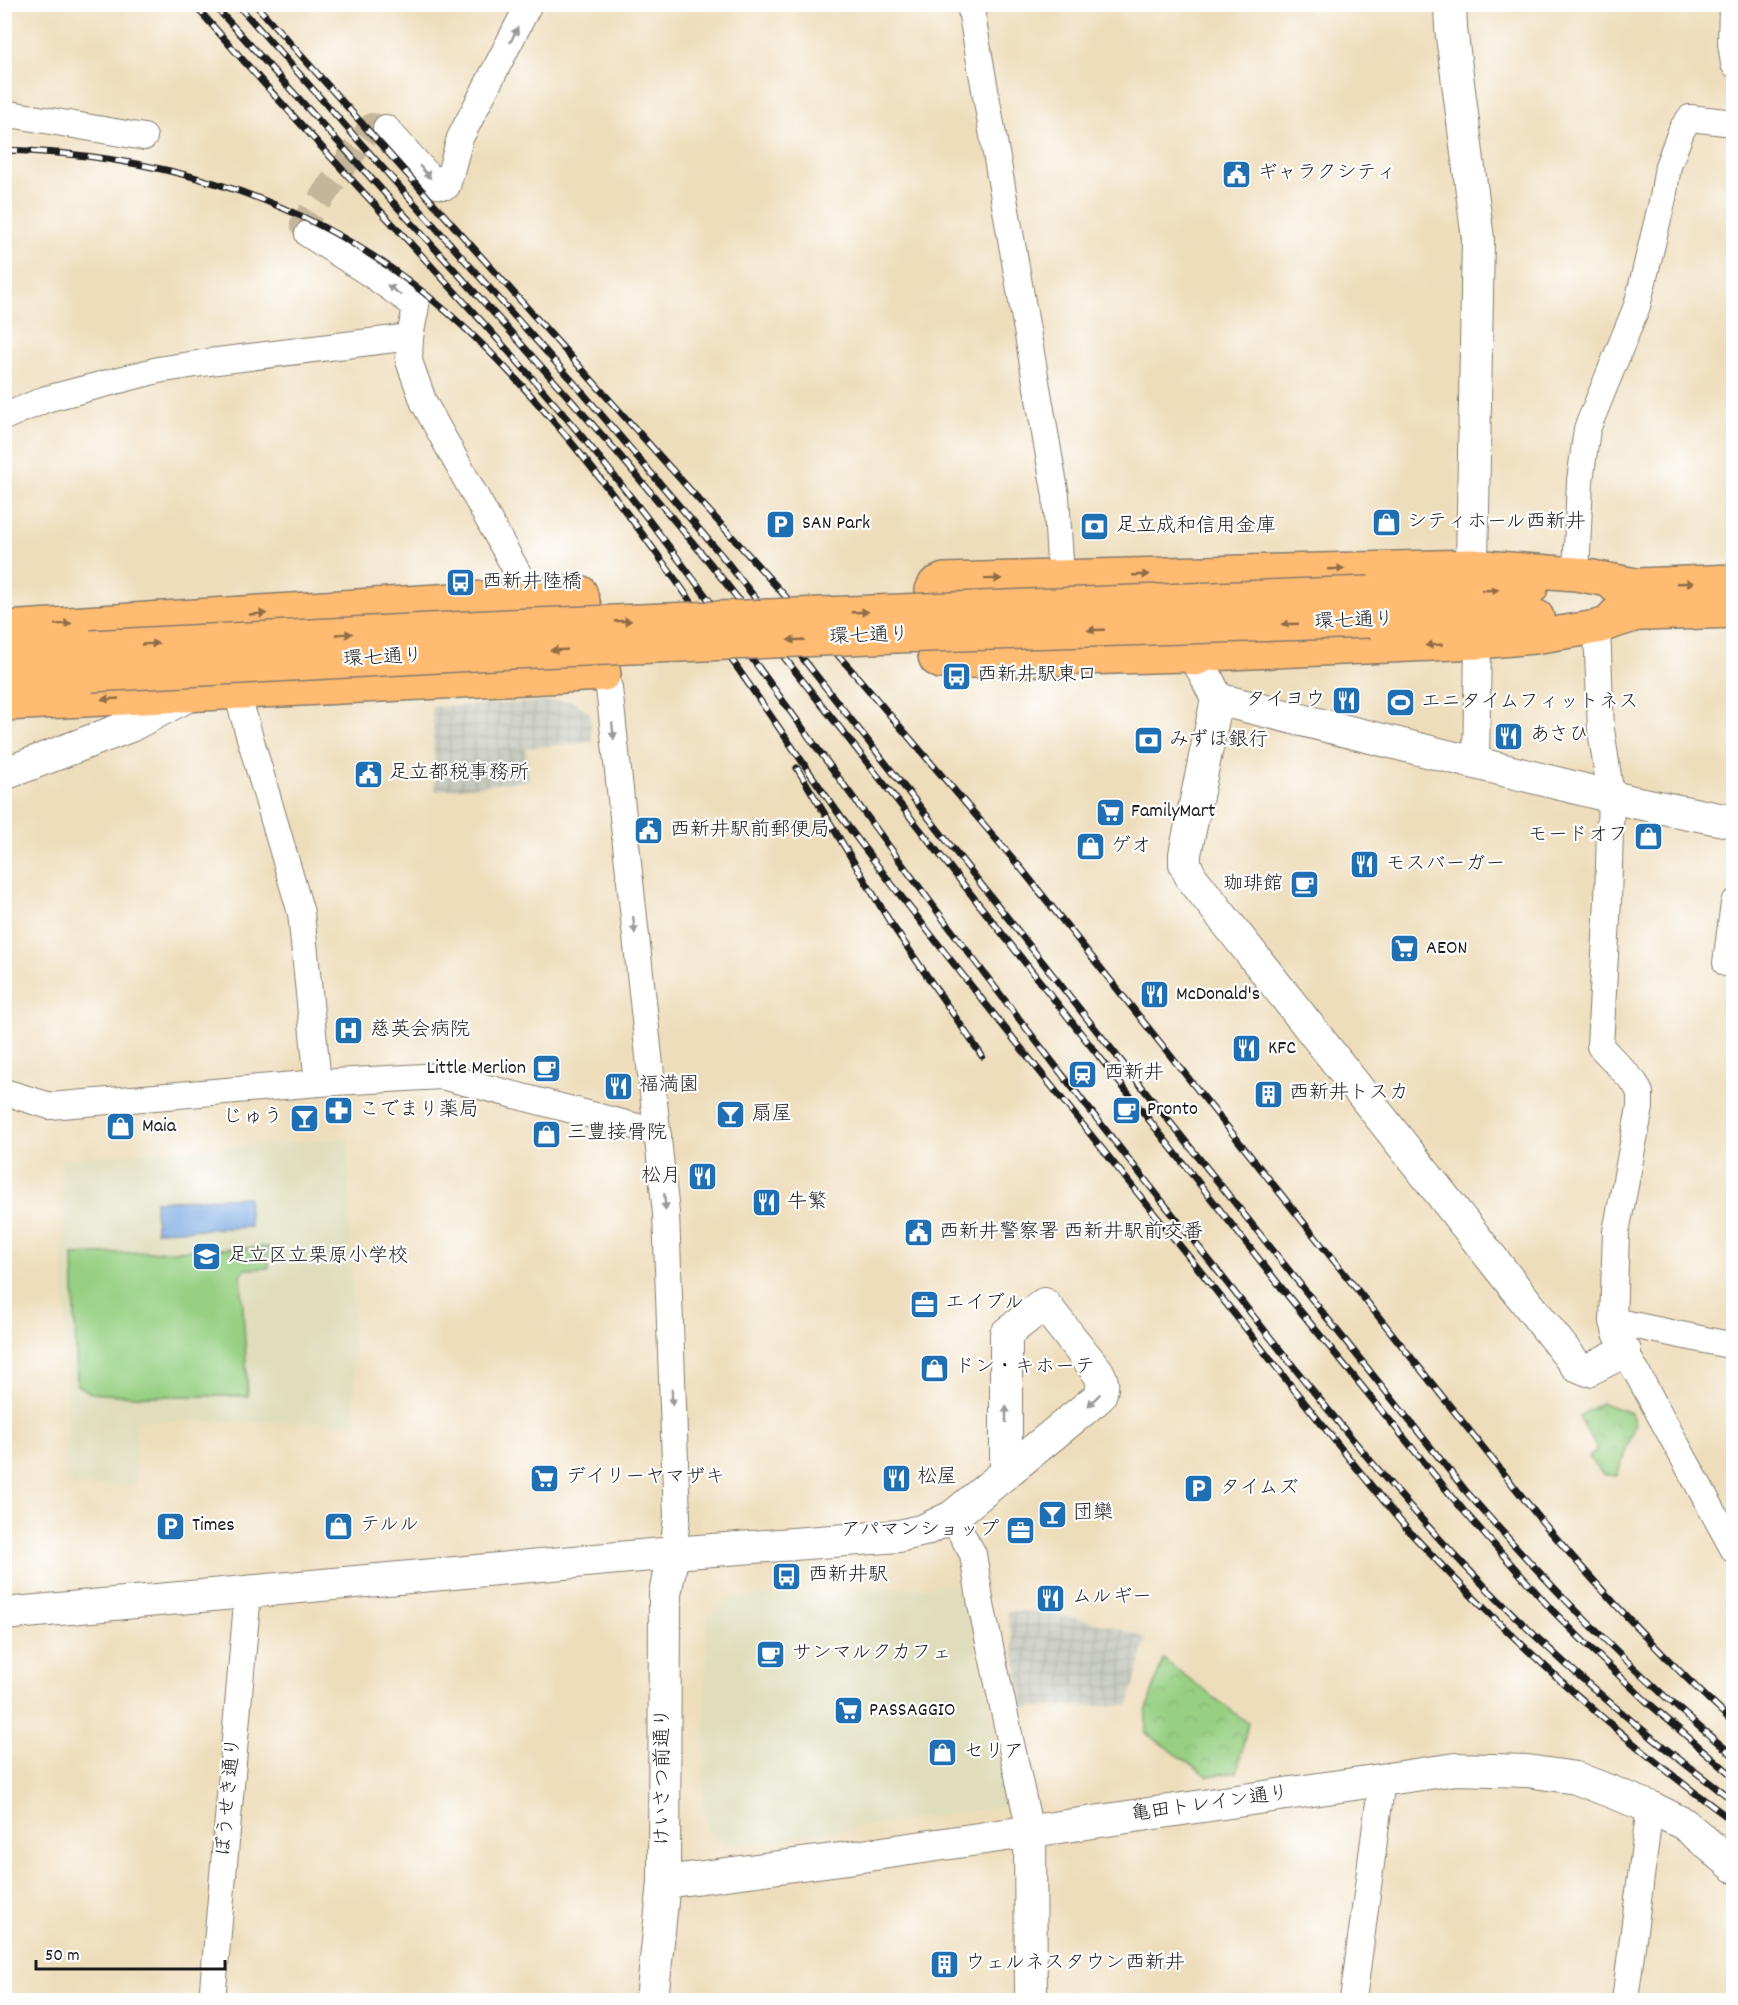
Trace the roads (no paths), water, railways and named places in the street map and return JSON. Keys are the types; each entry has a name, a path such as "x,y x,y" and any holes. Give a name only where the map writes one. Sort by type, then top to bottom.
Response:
{"main road":[{"path":"1472,566 1576,574 1636,600 1597,627 1533,638 1208,654 1196,659 1186,655 941,662 936,659 932,590 939,581 1472,566"},
{"name":"環七通り","path":"1636,600 1734,581"},
{"path":"4,628 580,592 604,674 4,704"},
{"name":"環七通り","path":"4,651 92,661 522,651 895,636 1369,607 1636,600 1734,611"},
{"name":"環七通り","path":"4,681 92,661"}],"street":[{"path":"386,128 437,185 447,186 459,138 530,4"},
{"path":"970,4 1056,496 1065,659"},
{"path":"1450,4 1451,28 1478,239 1472,566"},
{"path":"1732,4 1731,43 1734,64"},
{"path":"4,113 144,137"},
{"path":"1576,574 1580,481 1587,429 1637,306 1663,198 1668,166 1682,129 1690,118 1734,123"},
{"path":"308,234 372,274 416,306 410,337 409,361 424,403 530,595"},
{"path":"4,417 46,399 158,370 410,337"},
{"path":"1597,627 1601,730 1611,795 1600,1046 1635,1083 1641,1093 1616,1232 1613,1321 1625,1351 1734,1550"},
{"path":"1476,763 1478,642"},
{"path":"1196,659 1217,699 1185,854 1185,864 1191,878 1576,1365 1588,1370 1625,1351"},
{"path":"604,674 609,694 666,1213 677,1517 673,1553"},
{"path":"237,693 301,913 318,1083"},
{"path":"4,774 130,726 189,695"},
{"path":"1217,699 1476,763 1734,822"},
{"path":"1726,963 1734,903"},
{"path":"4,1092 50,1106 318,1083 444,1076 638,1127 658,1136"},
{"path":"4,1614 673,1553 899,1536 924,1530 952,1517 1006,1473 1099,1397 1103,1390 1102,1379 1098,1372 1044,1304 1006,1334 1006,1473"},
{"path":"1613,1321 1734,1346"},
{"path":"952,1517 973,1554 981,1605 1030,1831 1031,2001"},
{"name":"けいさつ前通り","path":"652,2001 664,1882 665,1594 673,1553"},
{"name":"ぼうせき通り","path":"212,2001 248,1593"},
{"name":"亀田トレイン通り","path":"664,1882 1456,1769 1527,1772 1576,1778 1650,1807 1684,1824 1734,1866"},
{"path":"1353,2001 1382,1780"},
{"path":"1625,2001 1650,1807"}],"water":[{"path":"248,1197 250,1227 156,1231 155,1201"}],"tunnel":[{"path":"308,234 303,224 372,126 386,128"}],"railway":[{"path":"194,4 484,324 597,455 685,568 1025,1027 1299,1374 1397,1491 1465,1566 1528,1629 1628,1718 1734,1801"},
{"path":"213,4 509,330 616,451 709,562 1288,1296 1463,1510 1551,1609 1585,1643 1645,1700 1734,1777"},
{"path":"237,4 582,392 722,556 1089,1021 1465,1490 1594,1629 1662,1694 1734,1756"},
{"path":"255,4 854,673 1020,867 1540,1519 1634,1624 1734,1723"},
{"path":"4,150 58,153 164,170 216,183 266,201 314,223 361,249 406,279 471,333 529,394 594,471 726,651 829,801 925,927 1407,1529 1523,1646 1605,1720 1734,1822"},
{"path":"797,768 890,922 982,1056"}],"place":[{"name":"ギャラクシティ","path":"1236,174"},
{"name":"シティホール西新井","path":"1386,523"},
{"name":"SAN Park","path":"781,524"},
{"name":"足立成和信用金庫","path":"1095,527"},
{"name":"西新井陸橋","path":"461,583"},
{"name":"西新井駅東口","path":"956,676"},
{"name":"タイヨウ","path":"1346,701"},
{"name":"エニタイムフィットネス","path":"1400,703"},
{"name":"あさひ","path":"1509,736"},
{"name":"みずほ銀行","path":"1148,741"},
{"name":"足立都税事務所","path":"368,774"},
{"name":"FamilyMart","path":"1110,812"},
{"name":"西新井駅前郵便局","path":"649,831"},
{"name":"モードオフ","path":"1649,836"},
{"name":"ゲオ","path":"1090,847"},
{"name":"モスバーガー","path":"1365,865"},
{"name":"珈琲館","path":"1304,885"},
{"name":"AEON","path":"1405,949"},
{"name":"McDonald's","path":"1155,995"},
{"name":"慈英会病院","path":"349,1031"},
{"name":"KFC","path":"1247,1049"},
{"name":"Little Merlion","path":"547,1069"},
{"name":"西新井","path":"1083,1074"},
{"name":"福満園","path":"618,1086"},
{"name":"西新井トスカ","path":"1268,1094"},
{"name":"Pronto","path":"1126,1110"},
{"name":"こでまり薬局","path":"338,1111"},
{"name":"扇屋","path":"731,1115"},
{"name":"じゅう","path":"304,1118"},
{"name":"Maia","path":"121,1127"},
{"name":"三豊接骨院","path":"546,1134"},
{"name":"松月","path":"702,1177"},
{"name":"牛繁","path":"766,1203"},
{"name":"西新井警察署 西新井駅前交番","path":"918,1233"},
{"name":"足立区立栗原小学校","path":"207,1257"},
{"name":"エイブル","path":"924,1304"},
{"name":"ドン・キホーテ","path":"934,1368"},
{"name":"デイリーヤマザキ","path":"545,1478"},
{"name":"松屋","path":"896,1478"},
{"name":"タイムズ","path":"1199,1489"},
{"name":"団欒","path":"1052,1514"},
{"name":"Times","path":"171,1526"},
{"name":"テルル","path":"339,1526"},
{"name":"アパマンショップ","path":"1020,1531"},
{"name":"西新井駅","path":"787,1576"},
{"name":"ムルギー","path":"1051,1598"},
{"name":"サンマルクカフェ","path":"771,1654"},
{"name":"PASSAGGIO","path":"848,1711"},
{"name":"セリア","path":"943,1753"},
{"name":"ウェルネスタウン西新井","path":"944,1964"}]}
